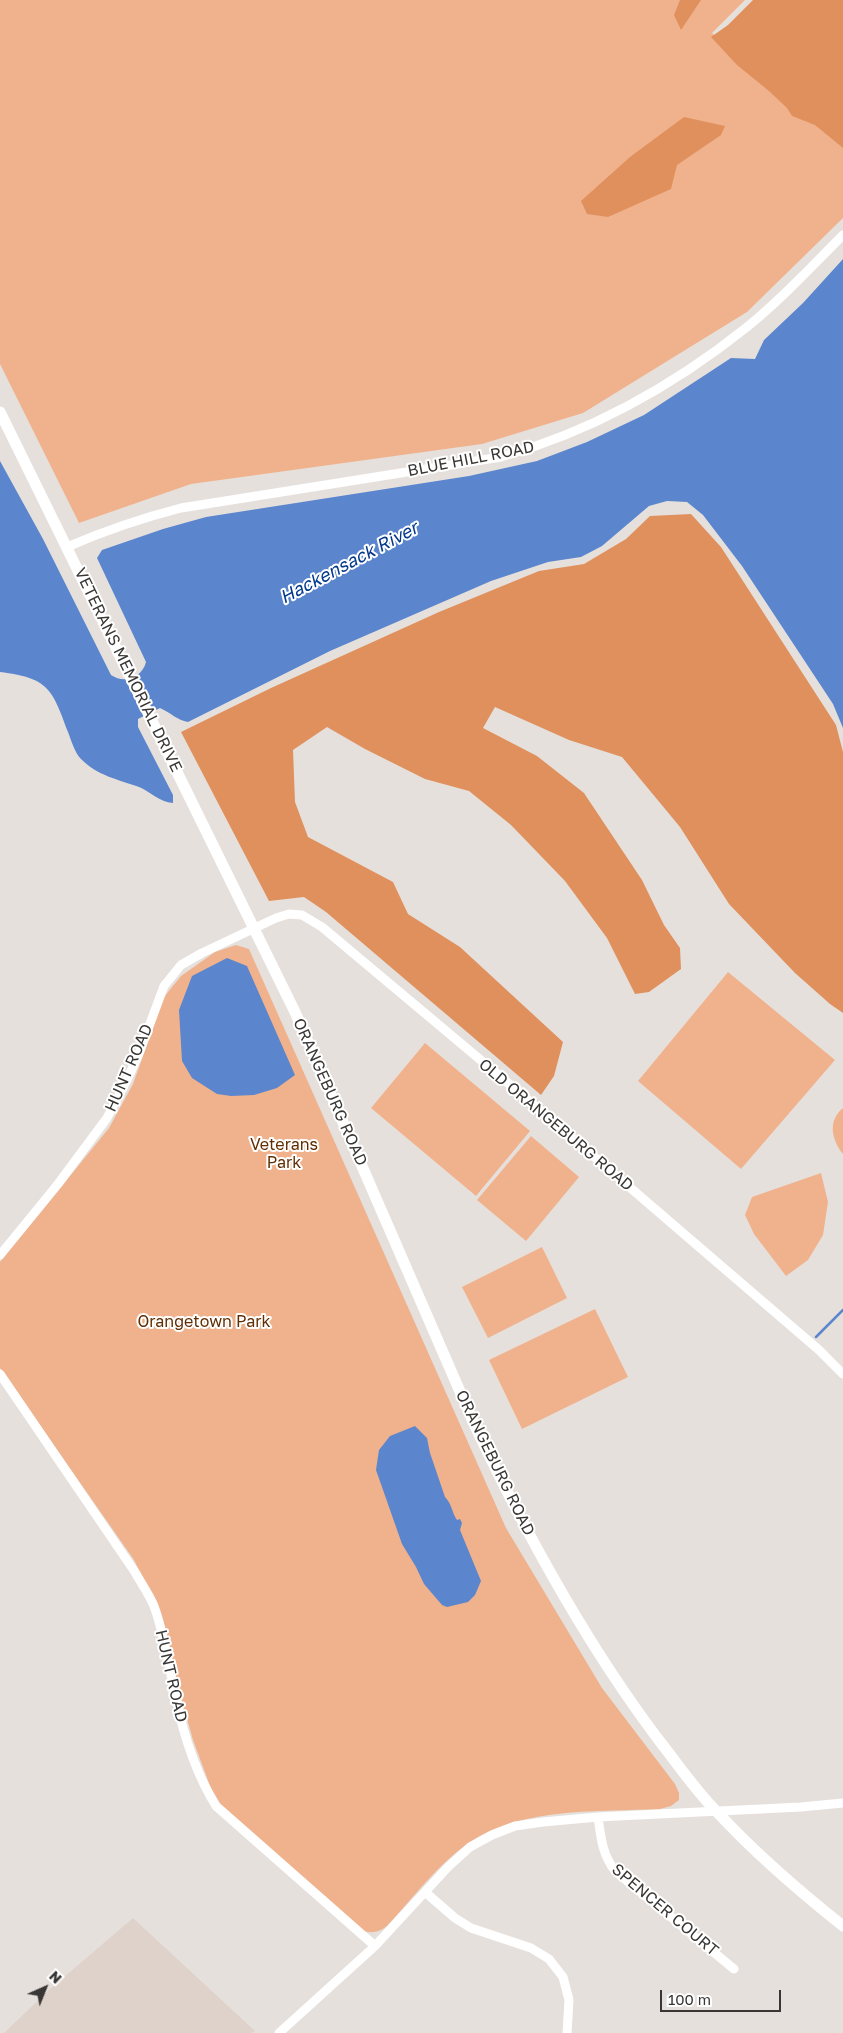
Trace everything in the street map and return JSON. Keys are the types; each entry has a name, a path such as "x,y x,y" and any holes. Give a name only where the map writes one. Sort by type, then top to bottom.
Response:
{"main road":[{"name":"VETERANS MEMORIAL DRIVE","path":"0,412 255,928"},
{"name":"ORANGEBURG ROAD","path":"255,928 296,1012 506,1493 569,1608 603,1662 638,1712 716,1811 760,1856 843,1926"}],"street":[{"name":"BLUE HILL ROAD","path":"68,547 89,537 181,508 501,457 577,432 656,391 708,357 749,326 843,235"},
{"name":"OLD ORANGEBURG ROAD","path":"255,928 276,918 296,914 302,915 322,927 513,1087 819,1350 843,1374"},
{"name":"HUNT ROAD","path":"0,1255 58,1184 107,1118 138,1056 158,1000 171,977 181,965 194,957 255,928"},
{"name":"HUNT ROAD","path":"0,1374 135,1572 153,1604 163,1634 185,1734 198,1772 216,1806 375,1946"},
{"path":"279,2033 375,1946 448,1867 470,1848 492,1835 515,1826 543,1822 598,1817 801,1808 843,1803"},
{"name":"SPENCER COURT","path":"598,1817 602,1848 615,1871 734,1969"},
{"path":"425,1892 455,1918 471,1928 531,1948 549,1959 563,1977 569,2000 567,2033"}],"shaded area":[{"path":"680,0 701,0 681,30 674,15"},
{"path":"753,0 843,0 843,148 815,125 792,116 787,108 737,65 711,37 728,25"},
{"path":"684,117 725,126 721,135 677,165 671,189 608,217 587,214 581,201 630,157"},
{"path":"691,514 721,547 836,725 843,752 843,1013 795,973 729,904 680,827 622,757 569,740 495,707 483,728 537,756 584,793 642,880 664,925 680,948 681,969 649,992 635,994 607,938 565,881 511,825 469,791 425,779 365,749 327,727 293,750 295,802 308,837 393,882 408,914 460,947 563,1042 554,1076 541,1095 326,912 304,897 269,901 181,732 271,688 439,612 539,571 584,564 626,539 650,516"},
{"path":"133,1918 255,2031 252,2033 4,2033 49,1990"}],"green space":[{"path":"0,0 745,0 712,33 843,141 843,218 747,312 583,413 482,444 191,484 79,523 0,364"},
{"name":"Orangetown Park","path":"236,945 249,949 506,1528 602,1688 675,1784 679,1793 679,1800 671,1806 660,1809 587,1812 537,1817 513,1822 490,1831 470,1842 447,1860 387,1926 375,1932 361,1931 221,1805 210,1786 193,1740 162,1618 134,1560 0,1368 0,1262 109,1128 133,1084 164,997 181,976 215,952"},
{"path":"728,972 835,1060 741,1169 638,1081"},
{"path":"425,1043 530,1131 476,1196 371,1108"},
{"path":"843,1108 843,1154 834,1136 833,1124 838,1113"},
{"path":"531,1136 579,1177 526,1241 477,1200"},
{"path":"821,1173 828,1202 823,1235 808,1260 786,1276 754,1234 745,1215 752,1197"},
{"path":"542,1247 567,1298 488,1338 462,1287"},
{"path":"595,1309 628,1377 522,1429 489,1360"}],"water":[{"name":"Hackensack River","path":"843,259 843,728 833,704 742,566 703,515 687,502 667,501 649,506 602,546 581,557 548,562 491,581 330,651 188,722 160,708 138,719 138,727 173,795 173,803 159,799 139,787 115,779 87,765 77,753 57,705 46,688 29,678 0,672 0,461 43,539 111,675 121,679 132,678 141,672 146,662 97,558 102,550 163,529 206,517 469,476 537,461 587,442 644,415 731,358 755,359 764,340 803,303"},
{"path":"227,958 247,966 295,1075 277,1088 254,1095 231,1096 217,1094 192,1078 182,1061 179,1010 192,976"},
{"path":"415,1426 427,1438 430,1453 445,1497 457,1520 460,1519 462,1523 460,1530 481,1581 475,1595 468,1602 447,1607 442,1605 424,1584 402,1544 376,1470 379,1450 390,1436"}],"waterway":[{"path":"816,1337 843,1310"}],"park label":[{"name":"Veterans Park","path":"284,1154"}]}
